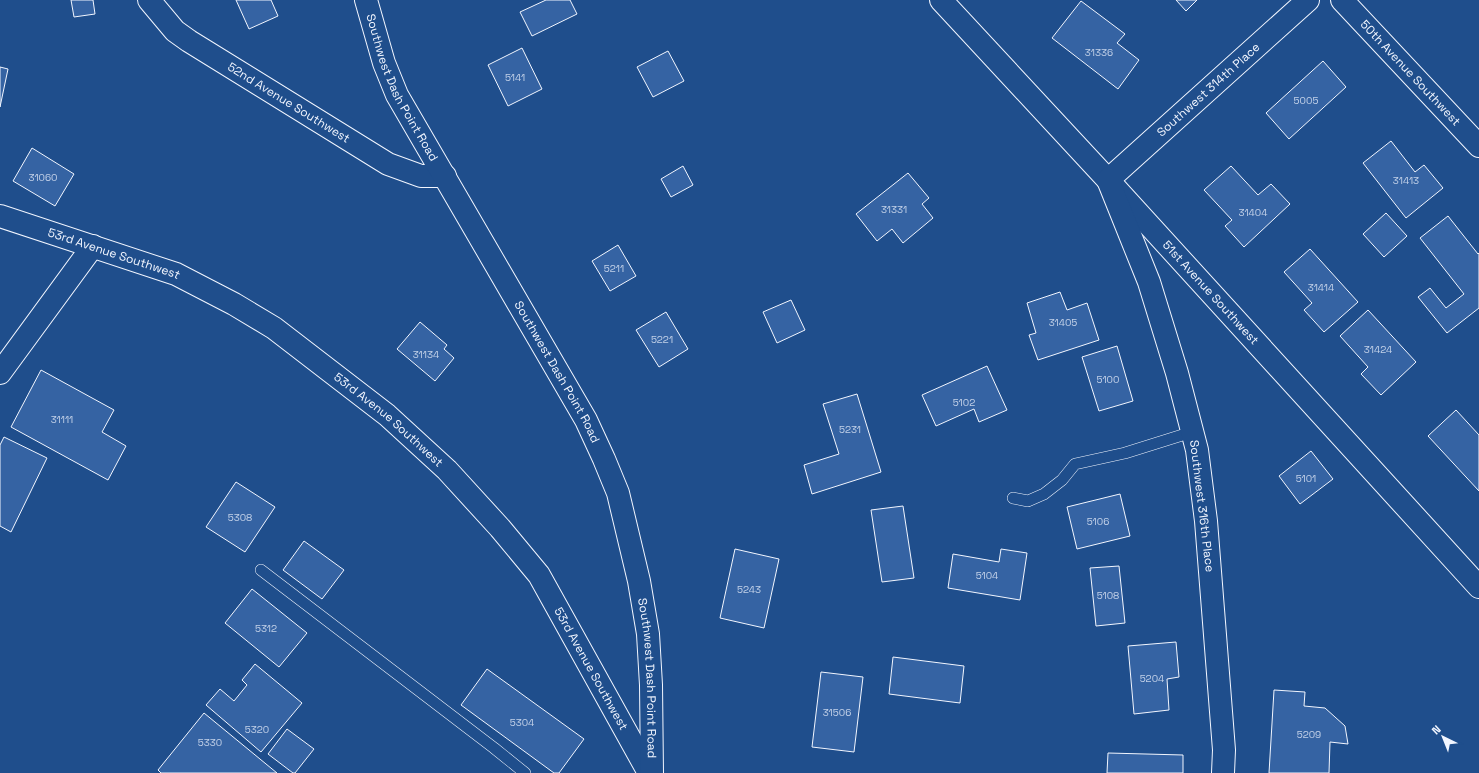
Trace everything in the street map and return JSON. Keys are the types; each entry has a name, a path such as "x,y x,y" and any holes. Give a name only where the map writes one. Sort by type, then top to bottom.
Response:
{"street":[{"name":"52nd Avenue Southwest","path":"149,0 174,31 388,164 421,176 445,176"},
{"name":"Southwest Dash Point Road","path":"366,0 384,63 397,95 586,420 618,493 639,581 648,634 652,685 652,773"},
{"name":"51st Avenue Southwest","path":"941,0 1108,180 1479,587"},
{"name":"Southwest 314th Place","path":"1108,180 1308,0"},
{"name":"50th Avenue Southwest","path":"1342,0 1479,146"},
{"name":"Southwest 316th Place","path":"1108,180 1149,282 1177,373 1197,450 1207,529 1224,750 1223,773"},
{"name":"53rd Avenue Southwest","path":"0,216 176,274 234,304 274,328 387,415 447,470 500,528 539,575 649,773"},
{"path":"0,373 93,246"}],"lane":[{"path":"1013,498 1028,500 1044,494 1062,480 1075,464 1125,453 1192,432"},
{"path":"261,570 525,773"}],"building":[{"path":"71,0 93,0 95,14 74,17"},
{"path":"236,0 271,0 278,16 249,29"},
{"path":"546,0 570,0 577,14 532,36 520,12"},
{"path":"1176,0 1197,0 1186,11"},
{"path":"1081,1 1125,34 1117,43 1139,60 1118,89 1052,38"},
{"path":"522,48 542,89 508,106 488,65"},
{"path":"668,51 684,81 653,97 637,67"},
{"path":"1323,61 1346,87 1289,139 1266,113"},
{"path":"0,67 8,69 0,107"},
{"path":"1391,141 1415,172 1424,165 1443,188 1406,218 1363,163"},
{"path":"32,148 74,174 55,206 13,181"},
{"path":"683,166 693,185 671,197 661,179"},
{"path":"1231,166 1258,195 1271,184 1290,204 1244,247 1225,226 1232,220 1204,190"},
{"path":"908,173 929,198 922,204 933,218 903,243 892,229 877,241 856,214"},
{"path":"1386,213 1407,236 1384,257 1363,234"},
{"path":"1448,216 1478,254 1479,253 1479,308 1447,333 1418,297 1430,288 1446,308 1464,294 1420,238"},
{"path":"618,245 636,276 610,291 592,261"},
{"path":"1310,249 1358,302 1324,332 1304,310 1312,303 1284,272"},
{"path":"1060,292 1067,310 1087,303 1099,340 1038,360 1029,335 1036,333 1027,303"},
{"path":"791,300 805,330 777,343 763,312"},
{"path":"1368,310 1416,362 1381,395 1361,374 1368,367 1340,336"},
{"path":"666,312 688,349 659,367 636,330"},
{"path":"420,322 447,345 444,349 454,358 435,381 397,349"},
{"path":"1117,346 1133,401 1099,411 1082,357"},
{"path":"987,366 1007,410 979,422 974,409 936,426 922,395"},
{"path":"41,370 114,410 102,432 126,446 108,480 11,427"},
{"path":"857,394 881,472 812,494 804,465 839,454 823,404"},
{"path":"1456,410 1479,435 1479,491 1428,436"},
{"path":"4,437 47,458 11,532 0,526 0,445"},
{"path":"1311,451 1333,479 1300,504 1279,476"},
{"path":"236,482 275,507 245,552 206,527"},
{"path":"1120,494 1130,536 1077,549 1067,507"},
{"path":"903,506 914,578 882,582 871,510"},
{"path":"304,541 344,570 322,599 283,570"},
{"path":"735,549 779,559 764,628 720,618"},
{"path":"1001,549 1027,553 1020,600 948,588 953,554 999,562"},
{"path":"1119,566 1125,623 1096,626 1090,568"},
{"path":"252,589 307,633 279,667 225,623"},
{"path":"1176,642 1179,677 1167,679 1169,710 1134,714 1128,646"},
{"path":"893,657 964,666 960,703 889,694"},
{"path":"255,664 302,703 261,752 206,705 220,689 234,701 247,685 242,680"},
{"path":"487,669 584,739 559,773 554,773 461,705"},
{"path":"821,672 863,677 854,752 812,747"},
{"path":"1274,690 1305,692 1304,706 1325,708 1345,726 1348,744 1330,742 1329,773 1269,773"},
{"path":"204,713 277,773 161,773 158,770"},
{"path":"287,729 314,749 295,773 268,754"},
{"path":"1108,753 1183,755 1183,773 1107,773"}]}
